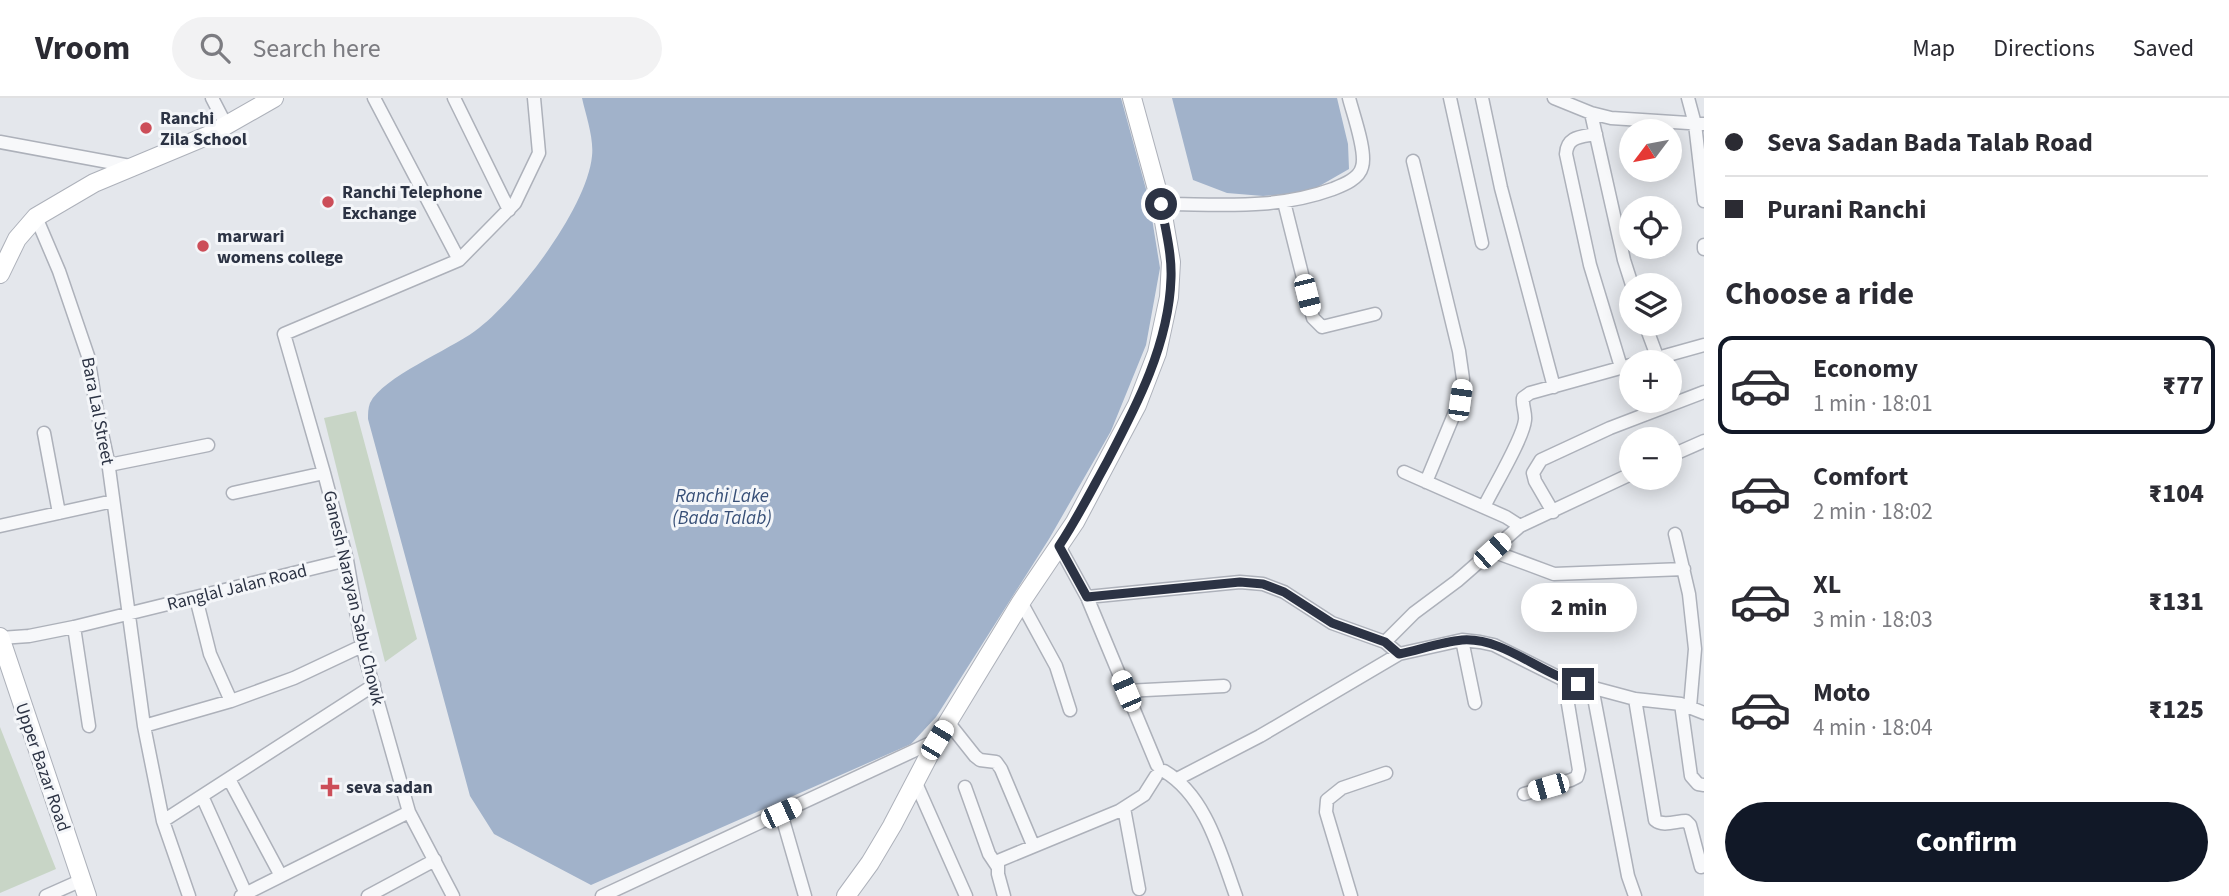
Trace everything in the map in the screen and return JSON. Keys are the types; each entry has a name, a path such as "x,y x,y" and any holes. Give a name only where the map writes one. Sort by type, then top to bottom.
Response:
{"street":[{"path":"212,98 226,125"},
{"path":"0,274 17,239 36,217 130,166 209,135 274,98"},
{"path":"374,98 460,260 515,203 539,153 534,98"},
{"path":"454,98 509,210"},
{"path":"846,896 870,863 937,740 1021,602 1075,522 1137,405 1157,353 1165,322 1171,262 1161,204 1132,98"},
{"path":"1161,204 1284,202 1345,185 1363,167 1349,98"},
{"path":"1450,98 1482,243"},
{"path":"1482,98 1501,188 1554,387"},
{"path":"1553,98 1591,113 1630,120 1700,124"},
{"path":"1688,98 1700,124 1700,178 1704,201"},
{"path":"1591,113 1628,273"},
{"path":"1596,134 1572,139 1567,145 1566,154 1590,265 1620,350"},
{"path":"0,142 130,166"},
{"path":"1413,160 1459,351 1463,379 1460,400 1426,482"},
{"path":"1284,202 1313,318 1317,324 1322,327 1375,314"},
{"name":"Bara Lal Street","path":"36,217 60,271 88,356 108,465 144,726 163,821 190,896"},
{"name":"Ganesh Narayan Sabu Chowk","path":"453,896 409,812 362,646 347,560 324,472 284,334 460,260"},
{"path":"1682,352 1704,345"},
{"path":"1484,507 1521,433 1526,418 1523,398 1530,393 1619,368"},
{"path":"1553,512 1533,473 1535,465 1541,460 1610,428 1704,392"},
{"path":"44,433 59,513"},
{"path":"1682,451 1704,441"},
{"path":"108,465 208,445"},
{"path":"233,493 324,472"},
{"path":"1404,472 1520,526"},
{"path":"1385,642 1414,613 1457,582 1520,526 1619,480"},
{"path":"0,526 113,501"},
{"path":"1675,534 1689,594 1695,649 1685,705 1691,776 1698,784 1704,785"},
{"path":"1059,546 1087,597 1159,770 1177,779 1193,796 1237,896"},
{"path":"1492,551 1554,574 1684,569"},
{"name":"Ranglal Jalan Road","path":"0,638 29,636 74,627 347,560"},
{"path":"1087,597 1240,582 1263,584 1284,592 1332,623 1385,642 1399,654"},
{"path":"196,598 210,654 231,701"},
{"path":"1021,602 1056,666 1070,710"},
{"path":"74,627 89,726"},
{"name":"Upper Bazar Road","path":"0,638 6,680 85,888"},
{"path":"1177,779 1260,736 1399,654 1462,640 1494,645 1564,680 1635,699 1685,705 1704,713"},
{"path":"1462,640 1475,704"},
{"path":"144,726 231,701 293,678 362,646"},
{"path":"1524,794 1577,777 1579,770 1564,680"},
{"path":"163,821 374,685"},
{"path":"1126,691 1224,687"},
{"path":"1592,688 1634,896"},
{"path":"1635,699 1655,820 1664,824 1686,821 1690,825 1701,867"},
{"path":"948,722 975,756 980,760 996,762 1001,769 1033,845"},
{"path":"602,896 937,740"},
{"path":"997,866 998,861 1005,857 1124,808 1144,795 1159,770"},
{"path":"1351,896 1326,811 1327,800 1342,788 1386,774"},
{"path":"229,779 281,876"},
{"path":"915,781 966,896"},
{"path":"965,788 989,854 997,866 1004,896"},
{"path":"202,796 243,895 409,812"},
{"path":"1124,808 1139,889"},
{"path":"781,813 805,896"},
{"path":"368,896 435,860"},
{"path":"46,896 85,888"}],"green space":[{"path":"356,411 417,639 385,662 324,418"},
{"path":"0,727 56,869 0,893"}],"water":[{"name":"Ranchi Lake (Bada Talab)","path":"582,98 1121,98 1149,200 1160,268 1146,345 1111,431 1049,539 936,717 911,744 591,885 494,834 470,796 368,419 370,403 388,383 464,338 492,317 529,276 564,226 578,201 592,156 592,142"},
{"path":"1172,98 1337,98 1348,144 1349,169 1309,192 1263,196 1227,193 1193,180"}],"place":[{"name":"Ranchi Zila School","path":"146,128"},
{"name":"Ranchi Telephone Exchange","path":"328,202"},
{"name":"marwari womens college","path":"203,246"},
{"name":"seva sadan","path":"330,787"}],"route":[{"path":"1161,204 1171,262 1171,279 1170,297 1157,353 1137,405 1075,522 1059,546 1087,597 1240,582 1263,584 1284,592 1332,623 1385,642 1399,654 1462,640 1480,642 1494,645 1564,680 1578,684"}]}
